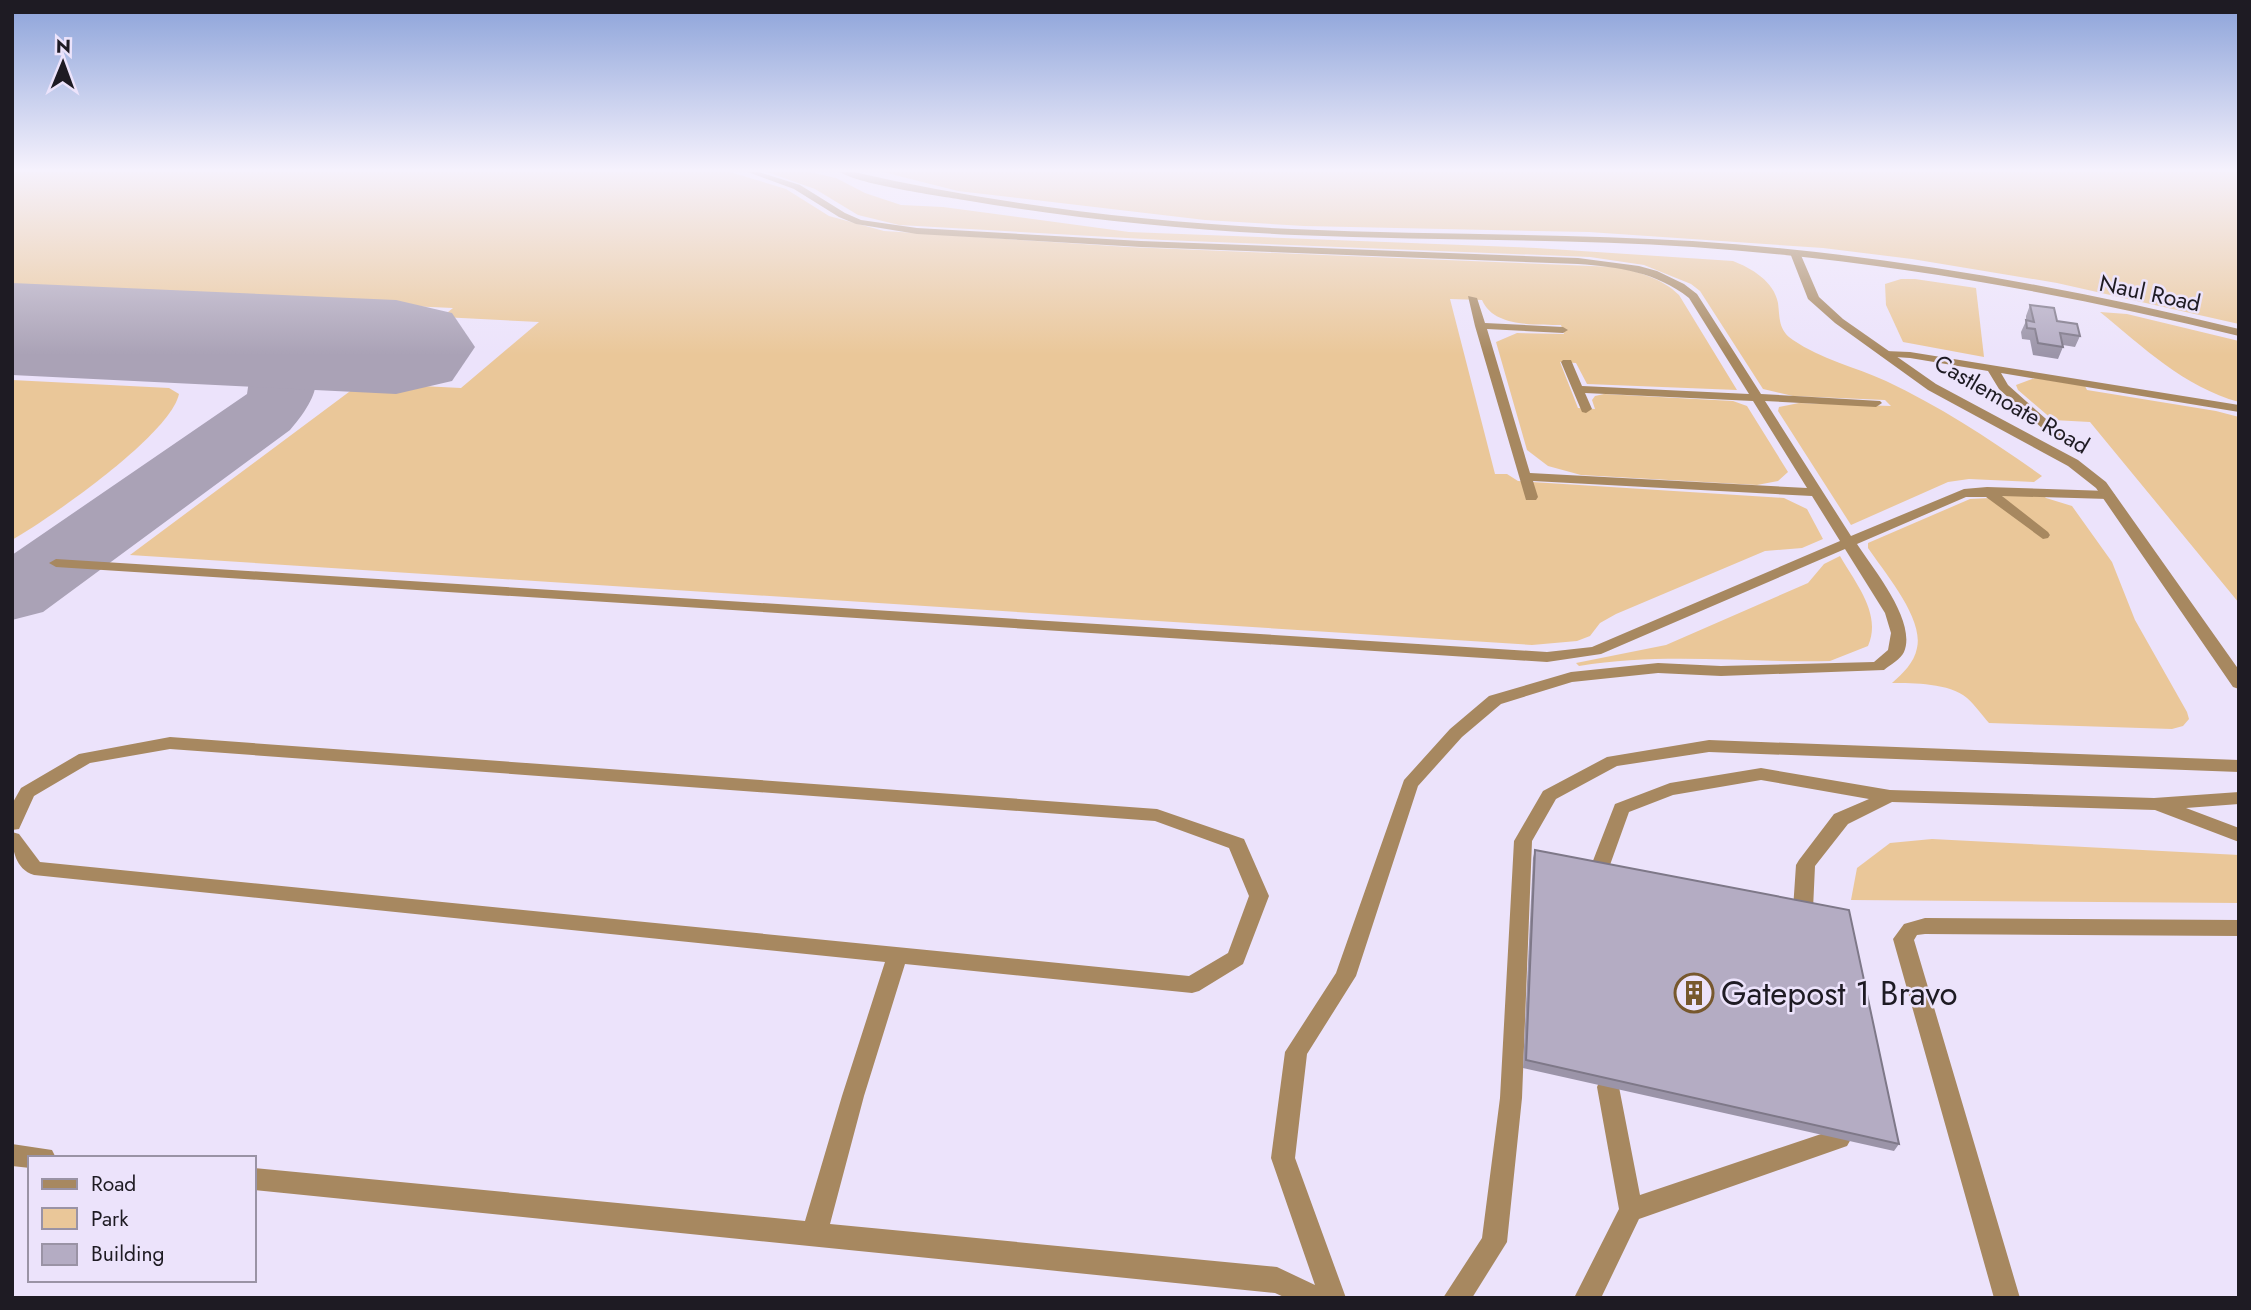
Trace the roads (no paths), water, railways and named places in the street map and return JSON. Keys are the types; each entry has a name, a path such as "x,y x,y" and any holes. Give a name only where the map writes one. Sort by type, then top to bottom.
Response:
{"street":[{"name":"Naul Road","path":"1337,233 1619,240 1795,253 1905,267 2031,289 2239,333"},
{"name":"Castlemoate Road","path":"1795,253 1814,299 1839,321 1963,405 2073,463 2101,485 2239,683"}],"lane":[{"path":"964,233 1141,244 1578,261 1637,268 1682,285 1693,296 1893,613 1899,633 1896,652 1878,667 1721,671 1658,668 1572,677 1495,700 1456,733 1410,784 1346,976 1296,1052 1283,1158 1334,1298"},
{"path":"1472,298 1531,497"},
{"path":"1480,326 1563,330"},
{"path":"1885,354 1992,368 2239,409"},
{"path":"1567,362 1586,409"},
{"path":"1992,368 2003,387 2060,439"},
{"path":"1578,388 1876,403"},
{"path":"1525,477 1815,492"},
{"path":"56,563 1547,657 1595,651 1848,545 1964,493 1987,491 2108,495"},
{"path":"1987,491 2043,535"},
{"path":"12,824 27,792 85,758 170,743 1157,815 1237,844 1259,896 1236,958 1192,985 34,868 12,839"},
{"path":"1456,1298 1494,1242 1511,1098 1523,841 1549,794 1613,761 1709,746 2239,766"},
{"path":"1599,871 1621,808 1670,789 1761,774 1890,796 2154,804 2239,798"},
{"path":"1803,909 1806,865 1842,819 1890,796"},
{"path":"2154,804 2239,835"},
{"path":"2007,1298 1903,939 1911,929 1925,926 2239,928"},
{"path":"814,1235 853,1096 898,955"},
{"path":"1587,1298 1631,1210 1608,1087"},
{"path":"1631,1210 1839,1139"},
{"path":"256,1179 1277,1280 1314,1298"}],"place":[{"name":"Gatepost 1 Bravo","path":"1694,993"}]}
